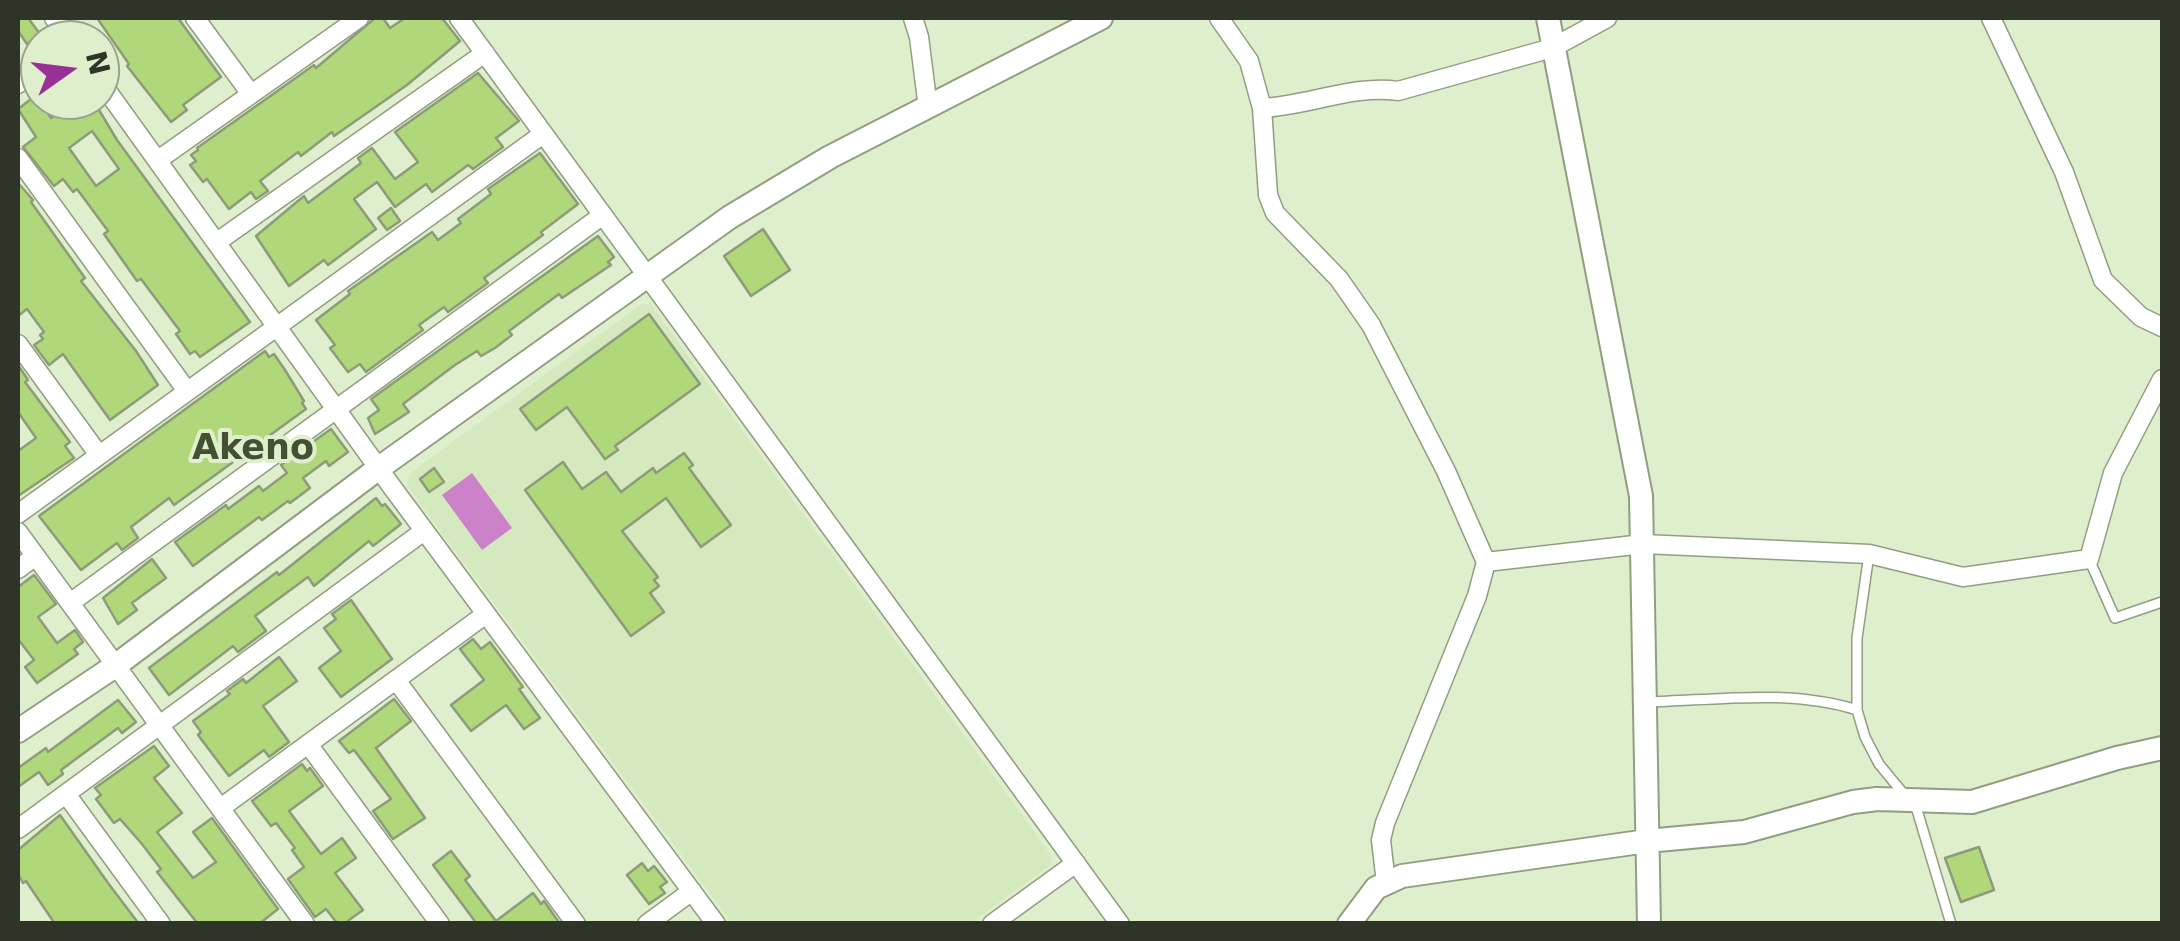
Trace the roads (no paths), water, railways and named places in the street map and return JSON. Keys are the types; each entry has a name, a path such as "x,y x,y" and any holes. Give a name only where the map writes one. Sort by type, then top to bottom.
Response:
{"street":[{"path":"194,18 251,94"},
{"path":"324,18 336,34"},
{"path":"158,160 359,18"},
{"path":"459,18 1120,924"},
{"path":"913,18 928,108"},
{"path":"18,731 115,666 646,274 760,198 830,157 1101,18"},
{"path":"1219,18 1249,61 1262,108 1268,195 1276,214 1339,279 1371,326 1446,471 1486,562 1478,596 1386,823 1381,840 1386,882"},
{"path":"1548,18 1638,466 1650,924"},
{"path":"1262,108 1294,106 1376,88 1398,91 1552,48 1608,18"},
{"path":"1992,18 2064,172 2104,280 2141,316 2162,326"},
{"path":"217,242 485,53"},
{"path":"120,108 424,531 716,924"},
{"path":"18,514 543,134"},
{"path":"18,158 186,391"},
{"path":"70,603 603,215"},
{"path":"18,344 100,455"},
{"path":"1486,562 1643,544 1869,554 1963,577 2090,560 2113,473 2162,379"},
{"path":"18,830 424,531"},
{"path":"18,532 162,724 303,923"},
{"path":"18,569 34,557"},
{"path":"222,807 486,614"},
{"path":"396,680 576,924"},
{"path":"308,744 440,924"},
{"path":"1349,924 1365,900 1386,882 1425,872 1646,841 1744,832 1852,802 1972,802 2162,748"},
{"path":"66,794 160,924"},
{"path":"992,924 1076,863"},
{"path":"648,924 692,892"}],"lane":[{"path":"1869,554 1857,638 1857,710 1864,738 1879,764 1917,810 1951,924"},
{"path":"2090,560 2115,618 2162,602"},
{"path":"1645,702 1786,698 1829,701 1857,710"}],"district":[{"name":"Akeno","path":"253,450"}]}
